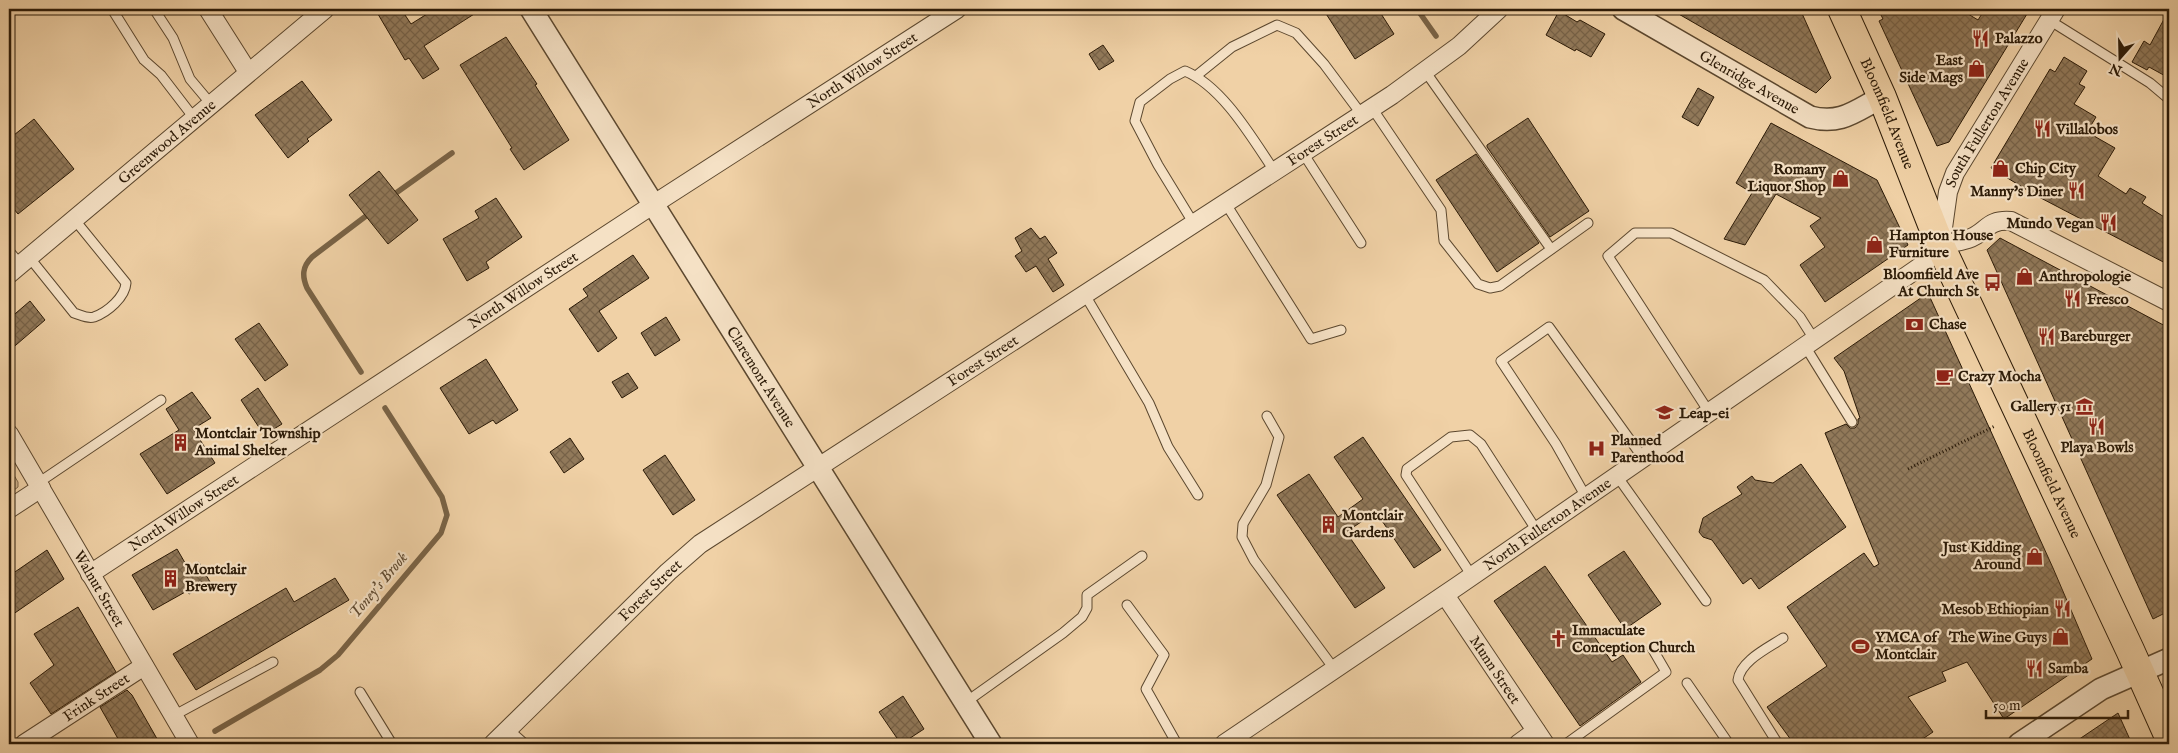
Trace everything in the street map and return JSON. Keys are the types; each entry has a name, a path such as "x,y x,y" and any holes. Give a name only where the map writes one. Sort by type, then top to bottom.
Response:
{"main road":[{"name":"Bloomfield Avenue","path":"1842,9 1882,97 1940,245 2169,737"}],"street":[{"path":"208,9 248,72"},
{"name":"Greenwood Avenue","path":"16,261 74,219 325,9"},
{"name":"Claremont Avenue","path":"531,9 991,744"},
{"name":"North Willow Street","path":"90,574 654,204 957,9"},
{"name":"Forest Street","path":"493,744 668,572 700,544 1303,154 1459,46 1499,9"},
{"name":"Glenridge Avenue","path":"1625,9 1810,117 1824,120 1839,119 1882,97"},
{"name":"South Fullerton Avenue","path":"1940,245 1948,192 1954,173 2052,14"},
{"path":"1940,245 1970,239 1992,223 2000,220 2011,221 2169,302"},
{"name":"North Fullerton Avenue","path":"1224,744 1445,595 1924,264 1940,245"},
{"name":"Walnut Street","path":"9,434 190,744"},
{"path":"9,509 39,485"},
{"name":"Munn Street","path":"1445,595 1541,738"},
{"path":"2019,744 2102,689 2169,659"},
{"name":"Frink Street","path":"24,744 144,666"},
{"path":"1518,744 1541,738"}],"lane":[{"path":"112,9 144,60 161,75 194,118"},
{"path":"154,9 174,38 190,79 211,104"},
{"path":"2052,14 2150,83 2169,99"},
{"path":"1196,76 1232,47 1277,26 1296,33 1367,111 1441,210 1444,241 1478,284 1490,288 1500,286 1588,223"},
{"path":"1194,224 1135,121 1140,102 1170,79 1185,71 1196,76 1232,109 1275,172"},
{"path":"1425,71 1551,249"},
{"path":"1303,154 1361,243"},
{"path":"1226,204 1311,339 1341,330"},
{"path":"16,261 74,313 86,317 94,317 120,300 126,291 126,283 74,219"},
{"path":"1709,412 1608,256 1635,233 1672,233 1764,280 1800,317 1810,343 1852,422"},
{"path":"1085,295 1149,403 1168,448 1198,495"},
{"path":"1586,497 1556,444 1501,361 1549,326 1644,458"},
{"path":"39,485 161,400"},
{"path":"1267,416 1279,437 1266,485 1243,524 1242,537 1254,560 1335,670"},
{"path":"1472,576 1406,475 1408,469 1451,437 1470,435 1481,444 1537,531"},
{"path":"1617,476 1706,601"},
{"path":"966,702 1063,633 1082,617 1087,608 1087,595 1142,556"},
{"path":"1127,605 1164,655 1146,690 1177,744"},
{"path":"1778,744 1738,680 1739,674 1748,662 1783,638"},
{"path":"1566,744 1666,672 1652,648"},
{"path":"173,716 273,662"},
{"path":"1687,683 1729,744"},
{"path":"360,692 392,744"},
{"path":"508,729 525,744"}],"path":[{"path":"1908,468 1995,426"}],"green space":[{"path":"9,467 18,482 18,487 9,494"}],"building":[{"path":"375,9 401,9 411,24 435,9 482,9 424,46 439,69 423,79 409,58 405,60"},
{"path":"1323,9 1378,9 1394,34 1355,59"},
{"path":"1670,9 1800,9 1831,78 1816,93"},
{"path":"1878,9 1960,9 1978,20 1985,9 2030,9 1949,142 1937,146 1879,21 1883,19"},
{"path":"2169,10 2169,78 2149,67 2147,70 2132,62 2144,41 2150,45"},
{"path":"1559,11 1577,22 1580,20 1605,34 1591,57 1576,49 1575,51 1546,35"},
{"path":"506,37 537,84 535,85 569,140 524,170 460,65"},
{"path":"1103,45 1114,61 1099,70 1089,54"},
{"path":"2064,57 2087,71 2079,84 2085,87 2074,104 2096,117 2087,132 2115,148 2098,176 2126,194 2130,188 2146,197 2142,203 2169,220 2169,265 2037,196 1991,168 2050,69 2055,72"},
{"path":"302,81 332,120 307,139 309,141 288,158 255,115"},
{"path":"1698,88 1714,97 1698,126 1682,117"},
{"path":"1528,118 1589,211 1550,237 1487,147 1487,145"},
{"path":"34,119 74,169 18,214 9,203 9,139"},
{"path":"1771,123 1877,180 1908,245 1825,302 1800,265 1825,247 1810,226 1821,218 1776,194 1745,245 1724,239 1752,193 1736,183"},
{"path":"1476,154 1539,243 1497,272 1436,180"},
{"path":"379,171 418,220 388,244 349,195"},
{"path":"496,198 522,237 486,262 489,268 467,281 443,239 479,218 475,211"},
{"path":"1031,228 1040,239 1045,236 1057,253 1048,259 1064,285 1053,292 1036,266 1026,272 1015,256 1022,251 1015,238"},
{"path":"2000,238 2169,328 2169,611 2153,619 1987,250"},
{"path":"633,255 649,278 599,311 617,338 598,352 569,309 588,296 583,289"},
{"path":"1928,293 2053,568 2092,659 2004,719 1967,662 1942,672 1946,681 1908,697 1933,732 1915,744 1794,744 1767,707 1827,666 1787,607 1864,553 1874,567 1879,564 1825,433 1846,424 1850,428 1855,428 1860,418 1844,371 1834,358"},
{"path":"30,301 45,320 9,351 9,319"},
{"path":"666,317 680,340 655,356 641,333"},
{"path":"259,323 288,365 265,381 235,339"},
{"path":"486,359 518,410 496,424 493,420 469,434 440,388"},
{"path":"628,373 638,388 622,398 612,382"},
{"path":"258,388 282,424 264,435 241,400"},
{"name":"Montclair Township Animal Shelter","path":"192,392 211,418 193,429 215,463 167,494 140,454 179,430 166,409"},
{"name":"Montclair Gardens","path":"1363,437 1441,550 1414,568 1376,512 1346,532 1385,588 1355,608 1277,495 1309,474 1338,517 1363,499 1334,457"},
{"path":"570,438 584,459 564,473 550,452"},
{"path":"665,455 695,500 673,515 643,470"},
{"path":"1801,464 1846,527 1759,589 1751,578 1743,584 1712,540 1703,537 1699,532 1703,518 1742,494 1737,487 1752,476 1755,480 1773,483"},
{"name":"Montclair Brewery","path":"177,549 188,568 199,562 210,582 189,594 187,591 153,610 132,575"},
{"path":"47,550 64,579 9,617 9,576"},
{"path":"1624,551 1661,604 1625,629 1588,575"},
{"name":"Immaculate Conception Church","path":"1545,566 1612,662 1623,655 1641,682 1580,726 1494,601"},
{"path":"335,578 349,600 196,690 173,654 286,588 294,602"},
{"path":"78,607 116,672 51,714 30,683 54,665 34,634"},
{"path":"127,690 132,695 160,744 121,744 100,707"},
{"path":"903,696 924,729 901,744 879,712"},
{"path":"2118,713 2132,744 2072,744"}],"waterway":[{"path":"1417,9 1436,36"},
{"name":"Toney's Brook","path":"396,193 452,153"},
{"name":"Toney's Brook","path":"361,372 307,288 304,276 306,264 312,257 366,216"},
{"name":"Toney's Brook","path":"215,731 320,670 338,655 441,533 447,515 442,497 385,408"}],"place":[{"name":"Palazzo","path":"1981,38"},
{"name":"East Side Mags","path":"1977,69"},
{"name":"Villalobos","path":"2042,129"},
{"name":"Chip City","path":"2001,168"},
{"name":"Romany Liquor Shop","path":"1840,178"},
{"name":"Manny's Diner","path":"2077,191"},
{"name":"Mundo Vegan","path":"2108,223"},
{"name":"Hampton House Furniture","path":"1875,244"},
{"name":"Anthropologie","path":"2025,276"},
{"name":"Bloomfield Ave At Church St","path":"1993,283"},
{"name":"Fresco","path":"2073,299"},
{"name":"Chase","path":"1915,324"},
{"name":"Bareburger","path":"2046,336"},
{"name":"Crazy Mocha","path":"1944,376"},
{"name":"Gallery 51","path":"2085,406"},
{"name":"Leap-ei","path":"1665,413"},
{"name":"Playa Bowls","path":"2097,426"},
{"name":"Montclair Township Animal Shelter","path":"181,442"},
{"name":"Planned Parenthood","path":"1597,449"},
{"name":"Montclair Gardens","path":"1328,524"},
{"name":"Just Kidding Around","path":"2035,556"},
{"name":"Montclair Brewery","path":"171,578"},
{"name":"Mesob Ethiopian","path":"2063,609"},
{"name":"The Wine Guys","path":"2061,637"},
{"name":"Immaculate Conception Church","path":"1558,639"},
{"name":"YMCA of Montclair","path":"1861,646"},
{"name":"Samba","path":"2034,668"}]}
